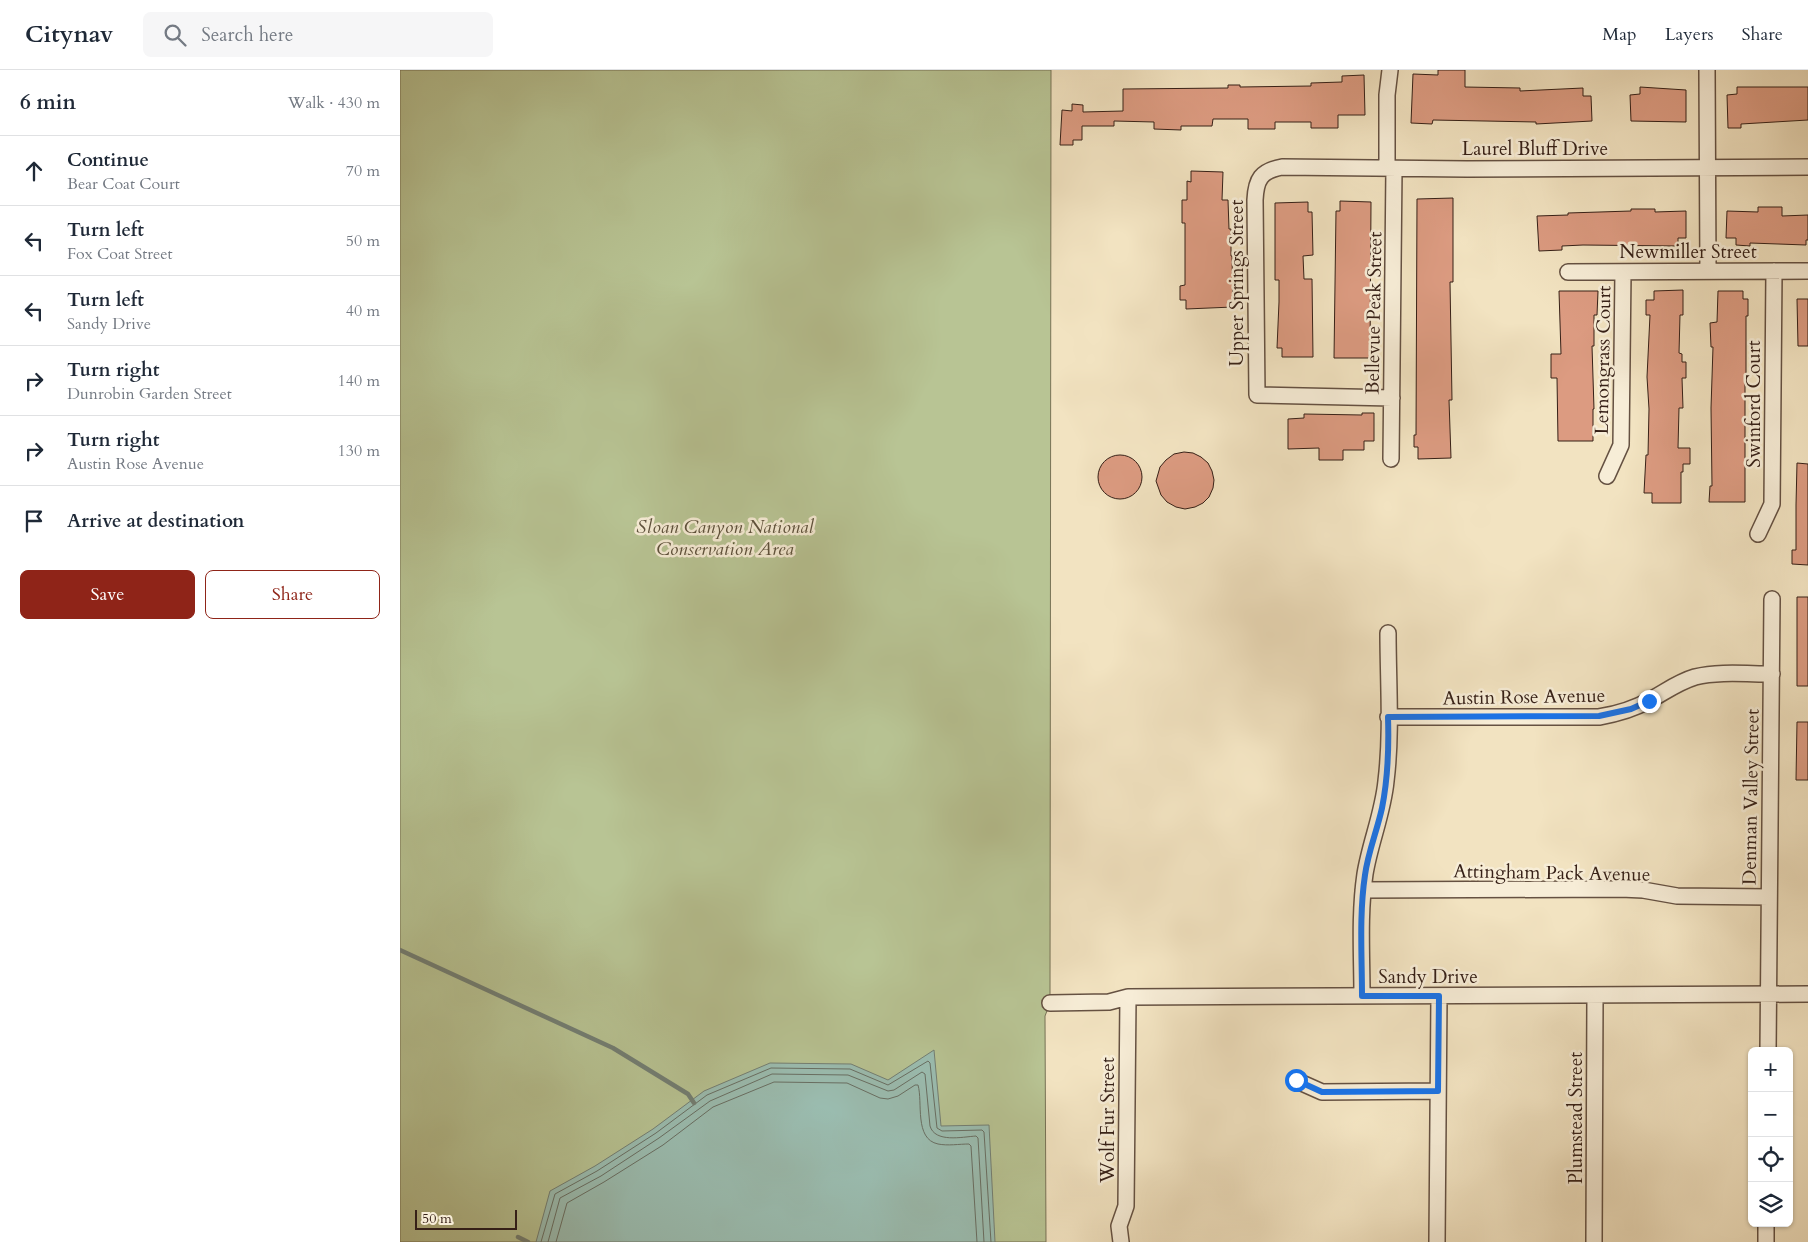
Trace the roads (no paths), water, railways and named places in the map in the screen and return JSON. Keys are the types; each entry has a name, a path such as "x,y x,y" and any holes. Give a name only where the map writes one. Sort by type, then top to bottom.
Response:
{"street":[{"name":"Bellevue Peak Street","path":"1390,70 1387,95 1391,168 1392,459"},
{"path":"1707,70 1708,271"},
{"name":"Laurel Bluff Drive","path":"1264,173 1282,167 1808,167"},
{"name":"Upper Springs Street","path":"1264,173 1259,180 1255,200 1257,394 1392,398"},
{"name":"Swinford Court","path":"1758,534 1772,504 1774,271"},
{"name":"Newmiller Street","path":"1568,272 1808,271"},
{"name":"Lemongrass Court","path":"1607,476 1621,445 1623,272"},
{"name":"Denman Valley Street","path":"1768,1047 1772,599"},
{"path":"1362,996 1361,913 1363,890 1370,853 1382,809 1386,783 1388,633"},
{"name":"Austin Rose Avenue","path":"1388,717 1599,716 1631,709 1649,701 1680,682 1693,678 1722,674 1772,674"},
{"name":"Attingham Pack Avenue","path":"1363,890 1621,889 1642,890 1677,896 1769,897"},
{"name":"Sandy Drive","path":"1050,1003 1109,1002 1128,997 1808,994"},
{"name":"Plumstead Street","path":"1594,1242 1595,995"},
{"path":"1437,1242 1439,996"},
{"name":"Wolf Fur Street","path":"1121,1242 1119,1226 1126,1206 1128,997"},
{"path":"1296,1080 1322,1092 1438,1091"},
{"path":"1766,1227 1766,1242"}],"water":[{"path":"934,1050 941,1126 989,1125 995,1242 536,1242 550,1191 595,1166 653,1129 704,1091 770,1063 851,1064 888,1080"}],"waterway":[{"path":"400,950 613,1048 688,1094 694,1103"},
{"path":"518,1237 528,1242"}],"park label":[{"name":"Sloan Canyon National Conservation Area","path":"725,537"}]}
